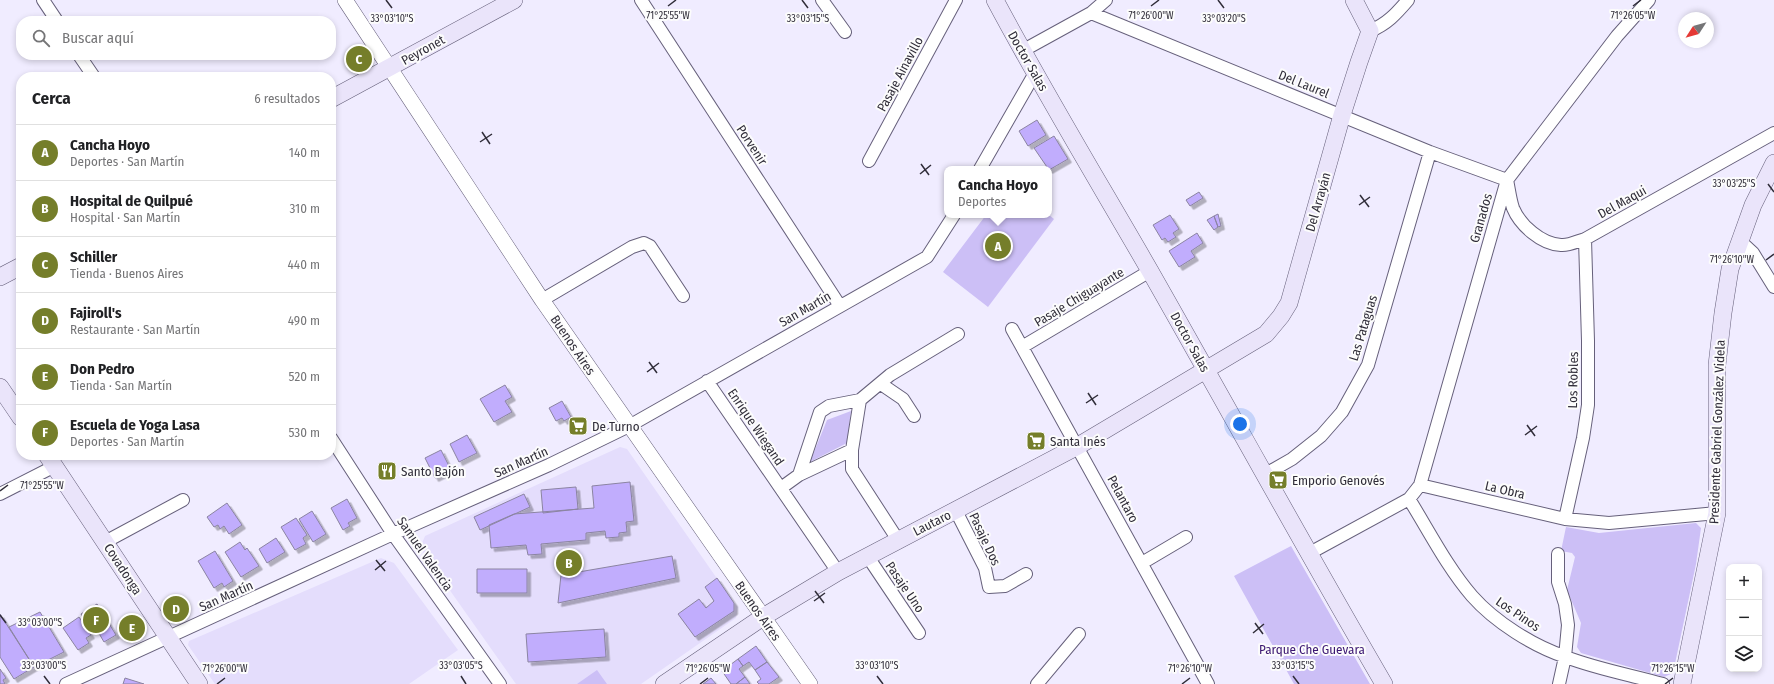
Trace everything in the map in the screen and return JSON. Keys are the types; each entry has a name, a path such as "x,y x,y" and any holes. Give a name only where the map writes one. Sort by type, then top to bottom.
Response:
{"main road":[{"name":"Peyronet","path":"336,96 514,0"},
{"name":"Doctor Salas","path":"994,0 1150,271 1308,554 1384,684"},
{"path":"1354,0 1370,31"},
{"name":"Del Arrayán","path":"1206,370 1266,334 1282,316 1289,303 1342,115 1358,62 1370,31"},
{"name":"Presidente Gabriel González Videla","path":"1682,684 1717,513 1717,365 1730,269 1753,205 1774,164"},
{"path":"0,278 16,269"},
{"name":"Lautaro","path":"664,684 763,617 838,572 1078,446 1206,370"},
{"path":"0,387 16,411"},
{"name":"Covadonga","path":"51,461 198,684"}],"street":[{"path":"43,0 54,16"},
{"name":"Buenos Aires","path":"345,0 542,300 763,617 805,682"},
{"name":"Porvenir","path":"641,0 840,306"},
{"path":"822,0 845,32"},
{"name":"Pasaje Ainavillo","path":"869,161 956,0"},
{"path":"1022,51 1091,13 1106,0"},
{"path":"1370,31 1382,26 1391,19 1408,0"},
{"name":"Granados","path":"1420,485 1507,180 1616,36 1649,0"},
{"name":"Del Laurel","path":"1091,13 1430,152 1507,180"},
{"path":"82,60 91,72"},
{"path":"982,166 1035,73"},
{"name":"Del Maqui","path":"1507,180 1513,207 1518,217 1534,234 1561,245 1585,239 1774,133"},
{"name":"Las Pataguas","path":"1264,475 1292,460 1321,436 1342,412 1368,365 1430,152"},
{"name":"San Martín","path":"66,684 393,534 549,465 629,426 927,257 952,218"},
{"name":"Los Robles","path":"1565,519 1583,438 1588,405 1585,239"},
{"path":"1740,241 1753,253 1774,287"},
{"path":"542,300 632,247 644,243 650,246 683,296"},
{"name":"Pasaje Chiguayante","path":"1022,347 1150,271"},
{"name":"Pelantaro","path":"1012,329 1078,446 1208,684"},
{"name":"Enrique Wiegand","path":"799,475 820,412 829,406 860,400 890,375 958,334"},
{"name":"Enrique Wiegand","path":"708,381 838,572"},
{"path":"881,384 903,399 914,416"},
{"path":"860,400 852,450 852,469 898,540"},
{"name":"Samuel Valencia","path":"336,446 393,534 500,684"},
{"name":"Enrique Wiegand","path":"781,488 799,475 852,450"},
{"path":"0,494 51,461"},
{"path":"1308,554 1409,499 1420,485"},
{"name":"La Obra","path":"1420,485 1565,519 1609,523 1717,513"},
{"name":"Los Pinos","path":"1409,499 1454,573 1473,596 1492,615 1522,636 1565,657 1663,684"},
{"path":"105,542 183,500"},
{"name":"Pasaje Dos","path":"956,511 985,568 989,588 1005,586 1026,574"},
{"path":"1142,563 1186,537"},
{"path":"1558,554 1558,582 1565,604 1568,625 1565,657 1559,684"},
{"name":"Pasaje Uno","path":"868,557 919,633"},
{"path":"1037,684 1079,634"}],"shaded area":[{"path":"620,447 627,449 738,607 736,618 641,684 516,684 420,548 425,536"},
{"path":"381,558 394,563 458,650 409,684 215,684 188,645 189,641"}],"green space":[{"path":"1052,217 1054,219 988,307 943,272 984,218"},
{"path":"851,411 847,443 810,462 827,420"},
{"path":"1696,523 1701,528 1696,564 1673,673 1664,677 1581,653 1577,647 1581,623 1567,590 1575,557 1572,553 1561,551 1566,527 1599,533"},
{"name":"Parque Che Guevara","path":"1291,546 1370,684 1294,684 1234,576"},
{"path":"597,670 607,684 577,684"}],"building":[{"path":"1037,120 1046,135 1028,146 1019,131"},
{"path":"1054,136 1068,159 1052,168 1052,166 1046,166 1034,148"},
{"path":"1199,192 1203,198 1190,206 1186,200"},
{"path":"1218,214 1221,226 1218,227 1214,216"},
{"path":"1170,215 1179,229 1173,233 1176,237 1168,242 1165,238 1162,240 1153,225"},
{"path":"1214,216 1218,227 1214,230 1207,220"},
{"path":"1197,233 1203,243 1191,251 1195,257 1179,267 1169,251"},
{"path":"505,385 512,397 505,401 512,412 494,422 480,399"},
{"path":"562,401 571,417 564,421 562,418 556,421 549,408"},
{"path":"467,435 477,453 459,462 450,444"},
{"path":"441,450 451,470 435,478 425,458"},
{"path":"630,482 634,521 626,522 627,532 619,533 619,537 606,538 605,531 586,533 586,540 541,544 542,554 528,555 526,545 491,548 489,525 514,514 594,508 592,486"},
{"path":"576,487 578,509 543,513 541,490"},
{"path":"524,494 530,507 480,530 474,517"},
{"path":"347,499 357,518 348,523 350,526 343,530 331,508"},
{"path":"227,503 242,525 229,534 224,526 220,529 218,525 214,527 207,517"},
{"path":"312,511 326,534 313,542 299,519"},
{"path":"296,518 307,535 303,538 306,544 295,550 281,527"},
{"path":"276,538 285,552 267,563 259,549"},
{"path":"240,542 245,550 247,548 259,566 241,577 225,552"},
{"path":"215,551 233,581 224,587 222,583 214,588 198,561"},
{"path":"672,556 676,578 558,603 561,575"},
{"path":"477,569 527,569 527,593 477,593"},
{"path":"717,578 734,603 734,611 695,637 678,614 699,599 706,608 714,601 705,587"},
{"path":"97,604 116,635 104,642 97,630 95,631 91,625 89,626 81,614"},
{"path":"40,612 64,652 34,667 9,627"},
{"path":"0,614 34,667 14,679 0,657"},
{"path":"79,617 91,635 86,638 89,643 78,650 63,628"},
{"path":"604,629 606,657 528,662 526,634"},
{"path":"756,646 767,662 755,670 749,662 743,666 738,659"},
{"path":"738,659 743,666 739,669 745,677 736,684 731,684 722,671"},
{"path":"767,662 779,677 769,684 759,684 757,682 761,679 755,670"},
{"path":"0,669 6,678 3,680 5,684 0,684"},
{"path":"745,677 750,684 736,684"},
{"path":"125,678 144,684 123,684"},
{"path":"711,678 716,684 703,684"}],"place":[{"name":"Schiller","path":"359,59"},
{"name":"Cancha Hoyo","path":"998,246"},
{"name":"De Turno","path":"578,426"},
{"name":"Santa Inés","path":"1036,441"},
{"name":"Santo Bajón","path":"387,471"},
{"name":"Emporio Genovés","path":"1278,480"},
{"name":"Hospital de Quilpué","path":"569,563"},
{"name":"Fajiroll's","path":"176,609"},
{"name":"Escuela de Yoga Lasa","path":"96,620"},
{"name":"Don Pedro","path":"132,628"}]}
